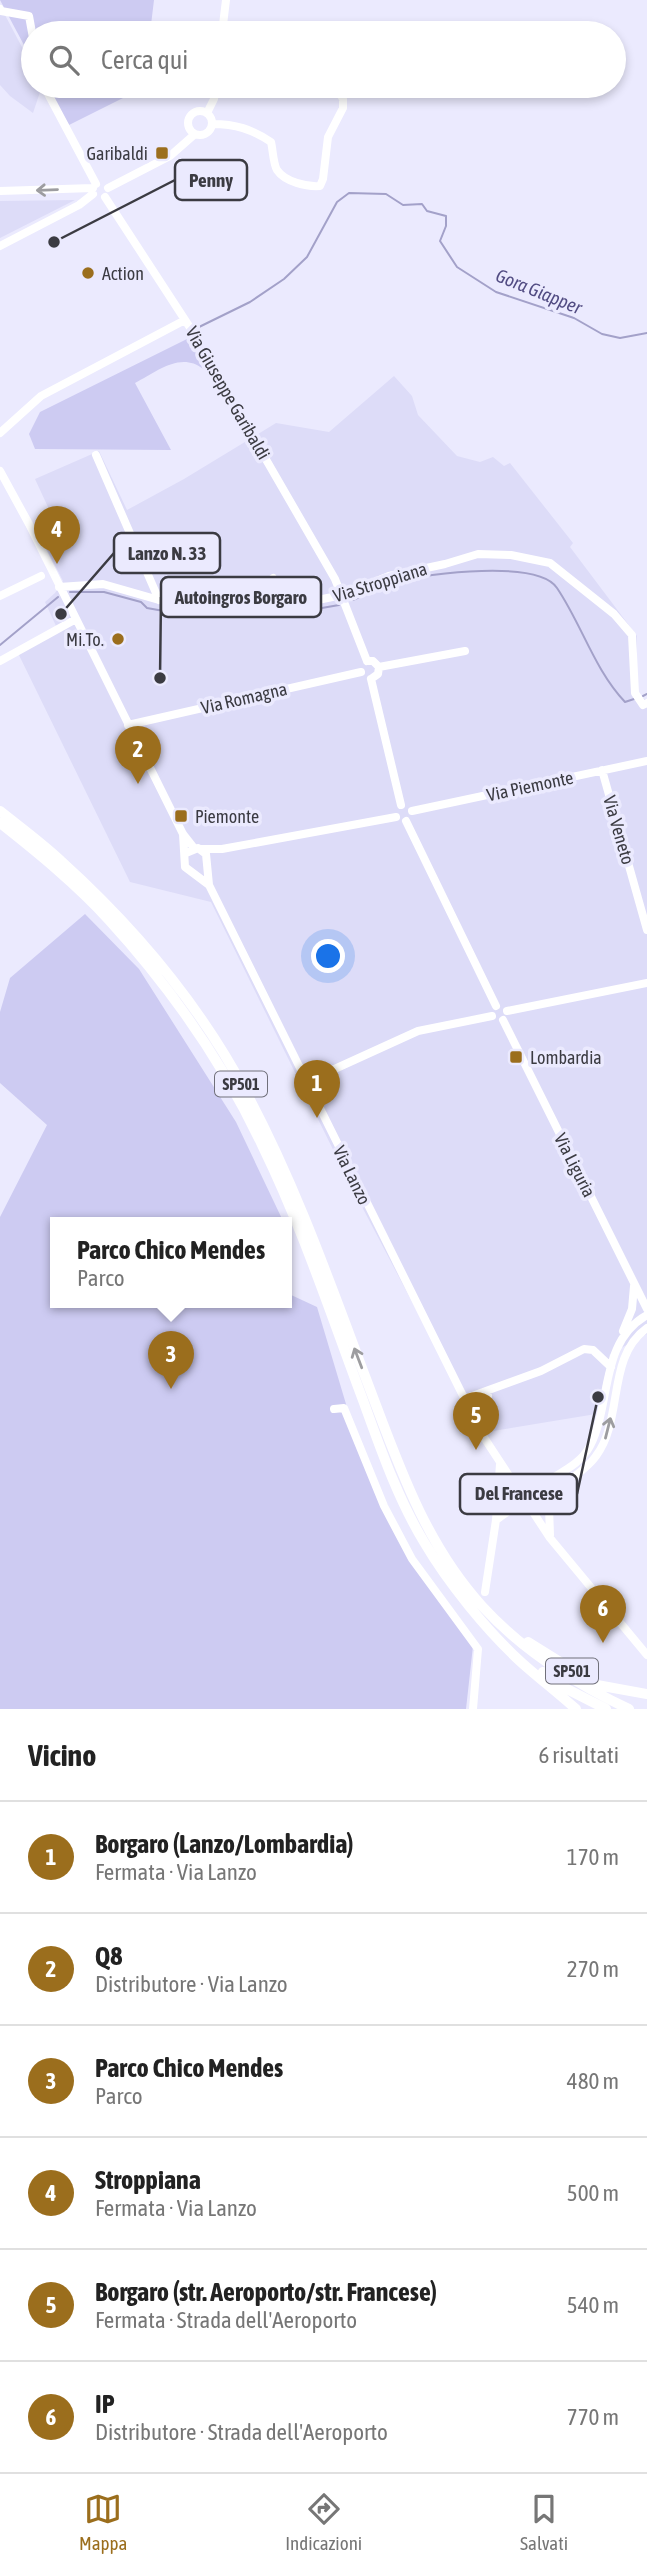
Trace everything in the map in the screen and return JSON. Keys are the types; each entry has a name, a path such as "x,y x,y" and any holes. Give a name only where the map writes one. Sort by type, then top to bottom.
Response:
{"highway":[{"name":"SP501","path":"0,811 61,860 116,914 158,962 212,1036 246,1092 283,1166 407,1487 423,1521 457,1575 521,1662 576,1709"},
{"name":"SP501","path":"0,823 54,867 108,919 172,995 237,1095 264,1147 293,1214 372,1425 411,1520 449,1580 531,1664 567,1689 606,1709"},
{"name":"SP501","path":"499,1630 597,1685 647,1694"},
{"name":"SP501","path":"499,1630 570,1678 629,1709"}],"street":[{"path":"223,21 226,0"},
{"path":"0,9 29,16 30,21"},
{"path":"50,98 97,198 170,156 195,134 206,134 212,124"},
{"path":"207,113 214,98"},
{"path":"212,124 242,126 254,131 271,142 275,167 279,173 311,187 320,186 328,137 343,108 342,98"},
{"path":"195,134 190,129 189,118 195,112 207,113"},
{"path":"207,113 212,124"},
{"path":"0,246 79,205 101,183 106,192"},
{"path":"0,191 94,189"},
{"name":"Via Giuseppe Garibaldi","path":"106,192 189,327 342,595"},
{"path":"0,433 41,396 189,327"},
{"path":"96,455 159,600"},
{"path":"0,471 183,834 194,850 206,854 207,863"},
{"name":"Via Stroppiana","path":"59,587 103,584 159,600 245,591 283,599 313,601 342,595 389,576 478,554 511,555 550,563 614,614 632,635 635,693 643,705 647,703"},
{"path":"0,596 41,576"},
{"path":"273,578 283,599"},
{"path":"342,595 367,661"},
{"path":"0,662 75,620"},
{"path":"379,667 465,651"},
{"path":"371,679 363,676 362,664 373,661 379,667"},
{"path":"371,679 378,674 379,667"},
{"name":"Via Romagna","path":"128,724 361,671"},
{"path":"371,679 401,805"},
{"name":"Via Piemonte","path":"412,811 647,761"},
{"name":"Via Veneto","path":"602,770 647,930"},
{"path":"222,849 201,871 194,872 186,866 184,860 194,850 222,849 396,817 406,821 412,816 412,811 409,806 401,805 396,808 396,817"},
{"path":"406,821 496,1006"},
{"name":"Via Lanzo","path":"207,863 209,885 484,1436"},
{"name":"Via Lanzo","path":"194,872 209,885"},
{"path":"507,1011 647,983"},
{"path":"496,1006 507,1011"},
{"path":"492,1016 496,1006"},
{"path":"492,1016 495,1020 503,1020 507,1011"},
{"path":"306,1082 418,1031 492,1016"},
{"name":"Via Liguria","path":"503,1020 647,1309"},
{"path":"634,1283 647,1294"},
{"path":"525,1502 531,1492 570,1467 589,1447 596,1432 617,1345 632,1309 634,1283"},
{"path":"617,1345 630,1327 647,1315"},
{"path":"496,1520 525,1502 536,1500 590,1463 604,1443 627,1349 647,1328"},
{"path":"466,1403 497,1387 541,1371 584,1349 593,1350 611,1367"},
{"path":"497,1387 488,1396 483,1411 484,1436 550,1538 647,1655"},
{"path":"466,1403 488,1396"},
{"path":"334,1409 344,1408 384,1506 412,1559 478,1649 473,1709"},
{"path":"485,1592 496,1520 500,1464"},
{"path":"509,1477 528,1483 545,1483"},
{"path":"550,1538 549,1507 570,1479"}],"shaded area":[{"path":"0,0 154,0 151,21 21,21 21,39"},
{"path":"0,14 5,15 21,45 21,98 38,98 33,113 0,85"},
{"path":"53,98 123,98 69,125"},
{"path":"75,200 0,238 0,201"},
{"path":"191,337 208,366 203,369 195,364 177,363 135,383 171,450 35,449 29,434 40,412"},
{"path":"394,376 412,396 418,415 457,456 480,462 493,457 504,466 510,463 573,543 570,547 637,636 637,690 642,698 647,700 647,1334 610,1354 596,1414 481,1433 350,1184 211,902 130,882 16,649 56,626 45,602 63,581 43,542 60,533 35,479 99,451 127,510 276,423 329,432"},
{"path":"85,914 139,969 236,1122 281,1217 50,1217 50,1308 292,1308 292,1295 317,1307 366,1471 422,1575 473,1646 466,1709 0,1709 0,1217 47,1125 0,1083 0,1012 10,978"}],"waterway":[{"name":"Gora Giapper","path":"197,328 250,302 284,279 307,257 337,202 349,193 386,194 403,205 422,204 427,211 446,216 446,226 440,241 457,267 496,292 574,318 602,334 620,338 647,333"},
{"path":"353,600 391,583 456,572 506,571 546,579 557,588 566,602 596,661 614,689 625,702 634,699"},
{"path":"70,592 104,592 141,602 147,608 186,615 234,600 271,611 299,612 339,605"},
{"path":"0,645 58,597"},
{"path":"643,696 647,694"}],"place":[{"name":"Garibaldi","path":"162,153"},
{"name":"Penny","path":"54,242"},
{"name":"Action","path":"88,273"},
{"name":"Stroppiana","path":"57,564"},
{"name":"Lanzo N. 33","path":"61,614"},
{"name":"Mi.To.","path":"118,639"},
{"name":"Autoingros Borgaro","path":"160,678"},
{"name":"Q8","path":"138,784"},
{"name":"Piemonte","path":"181,816"},
{"name":"Lombardia","path":"516,1057"},
{"name":"Borgaro (Lanzo/Lombardia)","path":"317,1118"},
{"name":"Parco Chico Mendes","path":"171,1389"},
{"name":"Del Francese","path":"598,1397"},
{"name":"Borgaro (str. Aeroporto/str. Francese)","path":"476,1450"},
{"name":"IP","path":"603,1643"}]}
